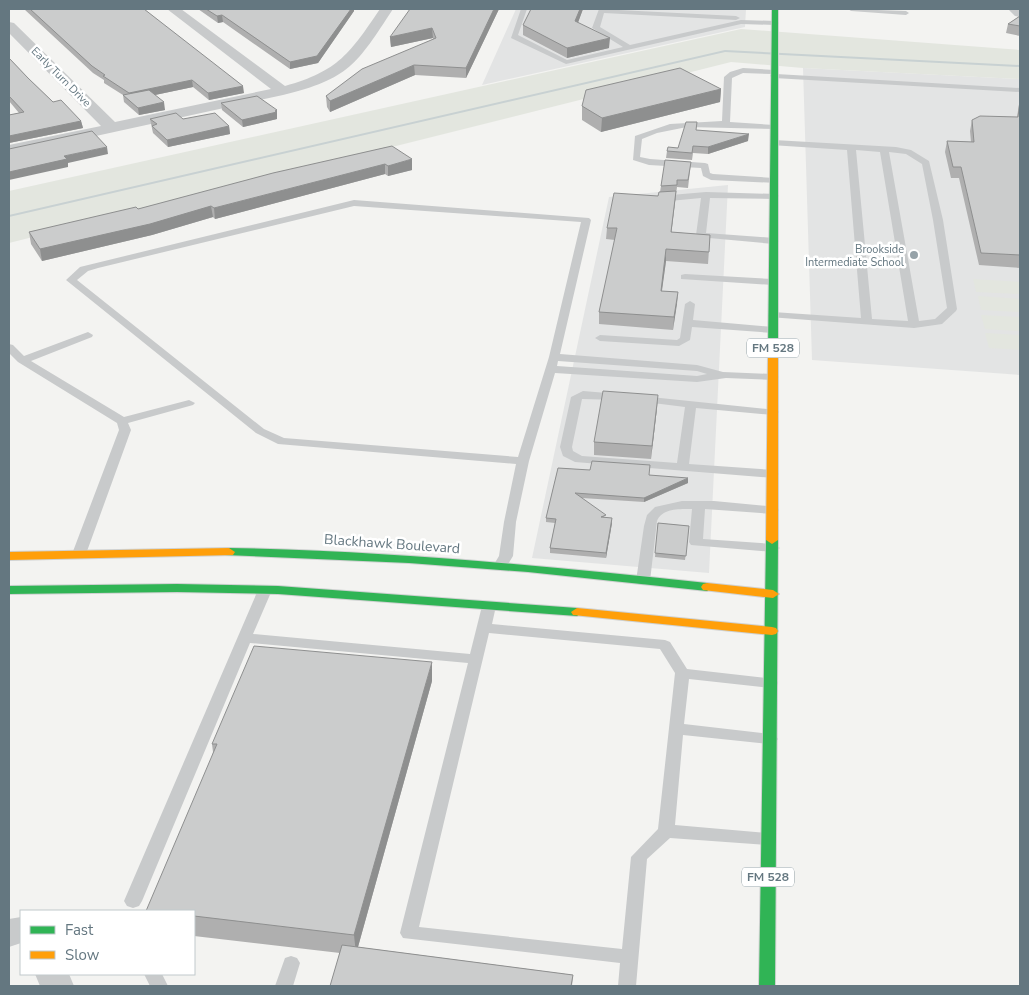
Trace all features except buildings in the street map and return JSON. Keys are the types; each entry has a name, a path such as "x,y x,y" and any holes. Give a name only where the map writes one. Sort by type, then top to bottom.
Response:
{"main road":[{"name":"FM 528","path":"767,986 773,548 775,9"},
{"name":"Blackhawk Boulevard","path":"9,556 78,558 190,551 328,554 772,594"},
{"path":"9,590 70,584 265,590 489,606 772,631"},
{"path":"489,606 494,590"}],"street":[{"path":"173,9 283,91"},
{"path":"9,150 283,91 320,80 343,69 353,59 386,9"},
{"path":"1014,9 1020,13"},
{"name":"Early Turn Drive","path":"9,26 112,128"}],"lane":[{"path":"524,9 514,36 566,62 630,48 737,15"},
{"path":"687,9 737,15 774,27"},
{"path":"851,9 906,12"},
{"path":"630,48 596,28 602,10 737,15"},
{"path":"726,125 728,77 732,73 740,71 774,71 1020,90"},
{"path":"774,127 683,123 660,128 638,138 636,158 649,162 705,166 706,174 711,177 774,181"},
{"path":"773,315 914,325 938,322 952,309 938,220 926,163 908,152 774,143"},
{"path":"851,147 867,322"},
{"path":"884,149 914,325"},
{"path":"706,195 702,235 774,241"},
{"path":"654,199 706,195 774,196"},
{"path":"499,570 506,556 510,522 523,461 554,358 586,220 354,203 95,266 84,269 71,280 260,431 282,441 523,461"},
{"path":"685,277 773,282"},
{"path":"600,338 679,343 685,340 690,304"},
{"path":"688,323 773,330"},
{"path":"22,360 88,335"},
{"path":"9,347 22,360 122,421 125,430 78,558"},
{"path":"554,358 591,366 697,379 726,375 773,377"},
{"path":"550,369 591,366"},
{"path":"773,412 583,394 575,400 566,447 567,453 579,459 773,474"},
{"path":"122,421 189,403"},
{"path":"684,467 691,405"},
{"path":"699,505 696,542 773,548"},
{"path":"643,581 652,518 659,510 699,505 773,510"},
{"path":"133,901 265,590"},
{"path":"489,606 409,933 630,957"},
{"path":"483,628 665,645 682,673 666,831 639,857 627,986"},
{"path":"245,638 476,659"},
{"path":"682,673 771,683"},
{"path":"677,728 770,738"},
{"path":"666,831 768,839"},
{"path":"284,986 291,963"}],"shaded area":[{"path":"516,9 746,9 745,27 482,85"},
{"path":"741,29 1020,50 1020,79 803,68 731,62 9,243 9,191"},
{"name":"Brookside Intermediate School","path":"803,68 1020,79 1020,375 812,360"},
{"path":"728,185 709,573 532,558 609,197"},
{"path":"973,279 1020,282 1020,294 976,292"},
{"path":"978,296 1020,299 1020,312 981,310"},
{"path":"981,315 1020,317 1020,331 985,329"},
{"path":"985,333 1020,335 1020,350 989,348"}],"waterway":[{"path":"9,216 725,51 1020,66"}],"traffic: fast":[{"path":"773,352 775,9"},
{"path":"767,986 772,540"},
{"path":"229,552 409,559 707,587"},
{"path":"9,590 177,588 278,590 577,612"}],"traffic: slow":[{"path":"772,540 773,352"},
{"path":"9,556 229,552"},
{"path":"707,587 773,594"},
{"path":"577,612 772,631"}],"place":[{"name":"Brookside Intermediate School","path":"914,255"}]}
